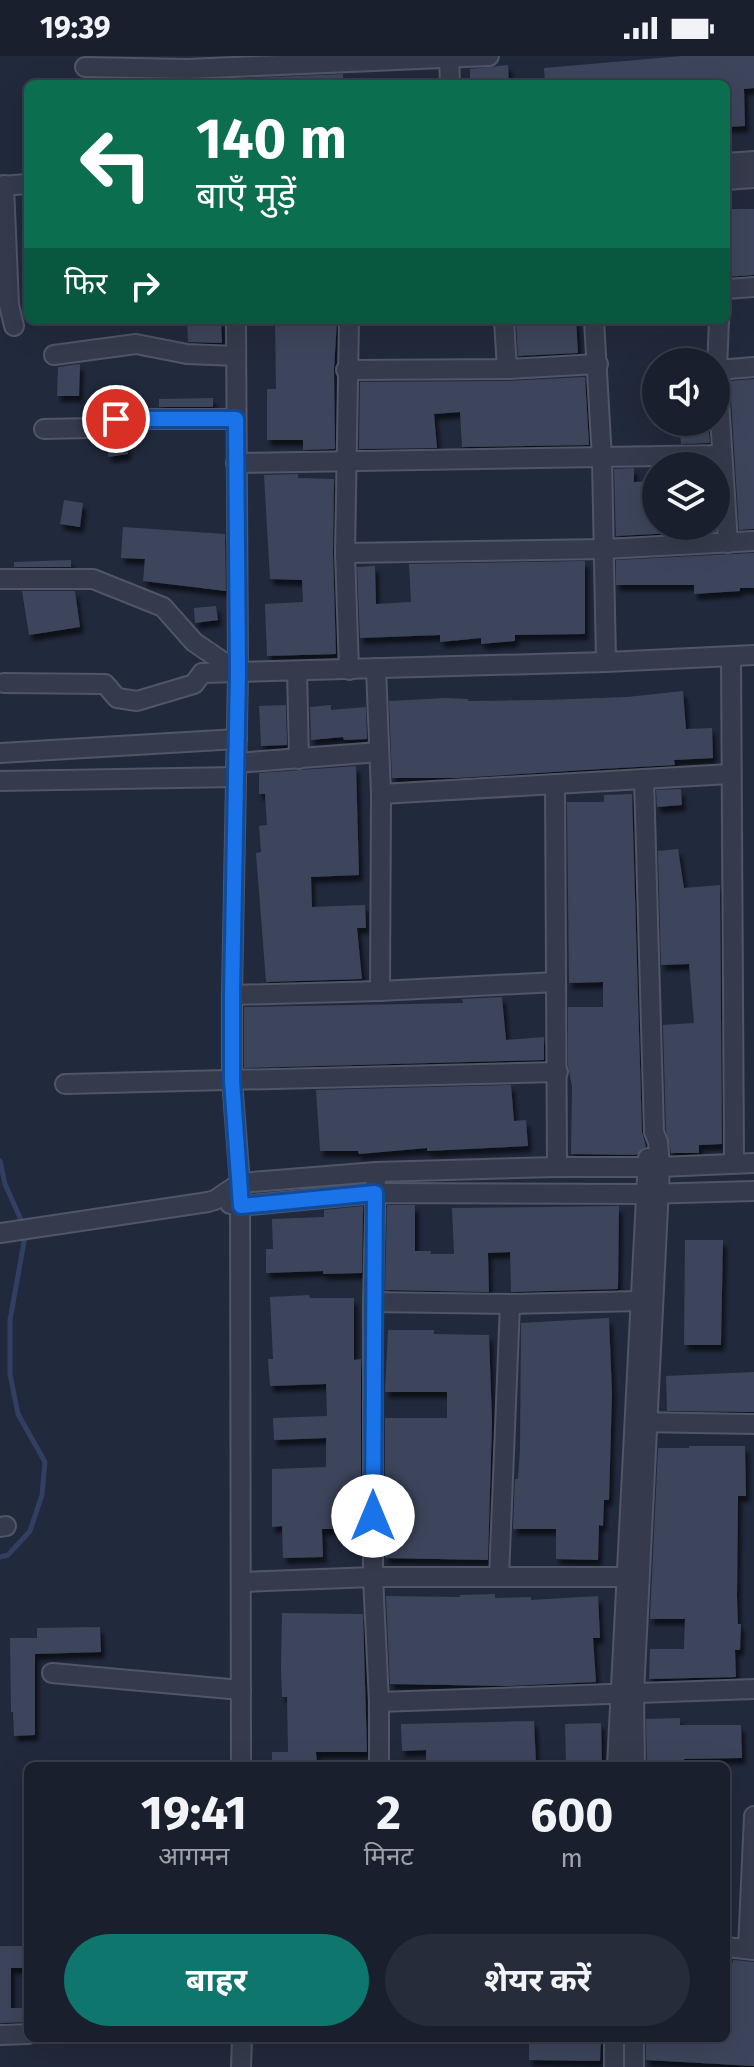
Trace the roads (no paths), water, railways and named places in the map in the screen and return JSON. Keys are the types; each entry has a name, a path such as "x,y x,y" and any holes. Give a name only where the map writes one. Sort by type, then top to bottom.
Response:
{"street":[{"path":"85,69 187,62 489,56"},
{"path":"449,57 450,80"},
{"path":"730,163 754,161"},
{"path":"730,180 754,178"},
{"path":"14,326 9,305 2,186 24,184"},
{"path":"730,289 754,287"},
{"path":"236,324 238,672 232,1080 241,1206 241,1762"},
{"path":"349,324 345,553 349,670"},
{"path":"504,324 507,369"},
{"path":"594,324 602,459 606,662"},
{"path":"718,348 719,324"},
{"path":"54,355 136,344 187,354 236,356"},
{"path":"346,370 507,369 598,364"},
{"path":"730,369 754,367"},
{"path":"44,429 91,428 116,419 236,419"},
{"path":"236,463 642,458"},
{"path":"345,553 604,549 754,541"},
{"path":"0,579 93,579 163,607 194,642 238,672"},
{"path":"4,683 105,684 117,698 137,701 194,684 202,673 754,655"},
{"path":"15,1231 215,1200 241,1206 375,1193 750,1192 744,1163 730,774 731,657"},
{"path":"376,668 381,794 380,991"},
{"path":"297,671 299,759"},
{"path":"0,753 237,739"},
{"path":"0,781 236,770 299,759 379,752"},
{"path":"381,794 730,774"},
{"path":"618,1762 627,1694 654,1132 644,779"},
{"path":"555,784 557,1167"},
{"path":"232,995 556,982"},
{"path":"65,1084 558,1072"},
{"path":"215,1200 240,1183 376,1172 653,1168 744,1163"},
{"path":"376,1172 373,1577 379,1762"},
{"path":"635,1762 627,1694 626,1577 640,1422 639,1301 651,1194"},
{"path":"373,1302 510,1304 639,1301"},
{"path":"499,1577 510,1304"},
{"path":"640,1422 754,1424"},
{"path":"241,1582 373,1577 626,1577"},
{"path":"52,1673 241,1690"},
{"path":"379,1702 754,1689"},
{"path":"730,1947 751,1949 754,1816"},
{"path":"0,2035 24,2034"},
{"path":"241,2067 242,2042"},
{"path":"614,2042 614,2067"},
{"path":"634,2042 634,2067"}],"waterway":[{"path":"0,1161 5,1184 26,1231 10,1320 10,1374 18,1414 45,1462 42,1495 30,1531 8,1555 0,1557"}]}
